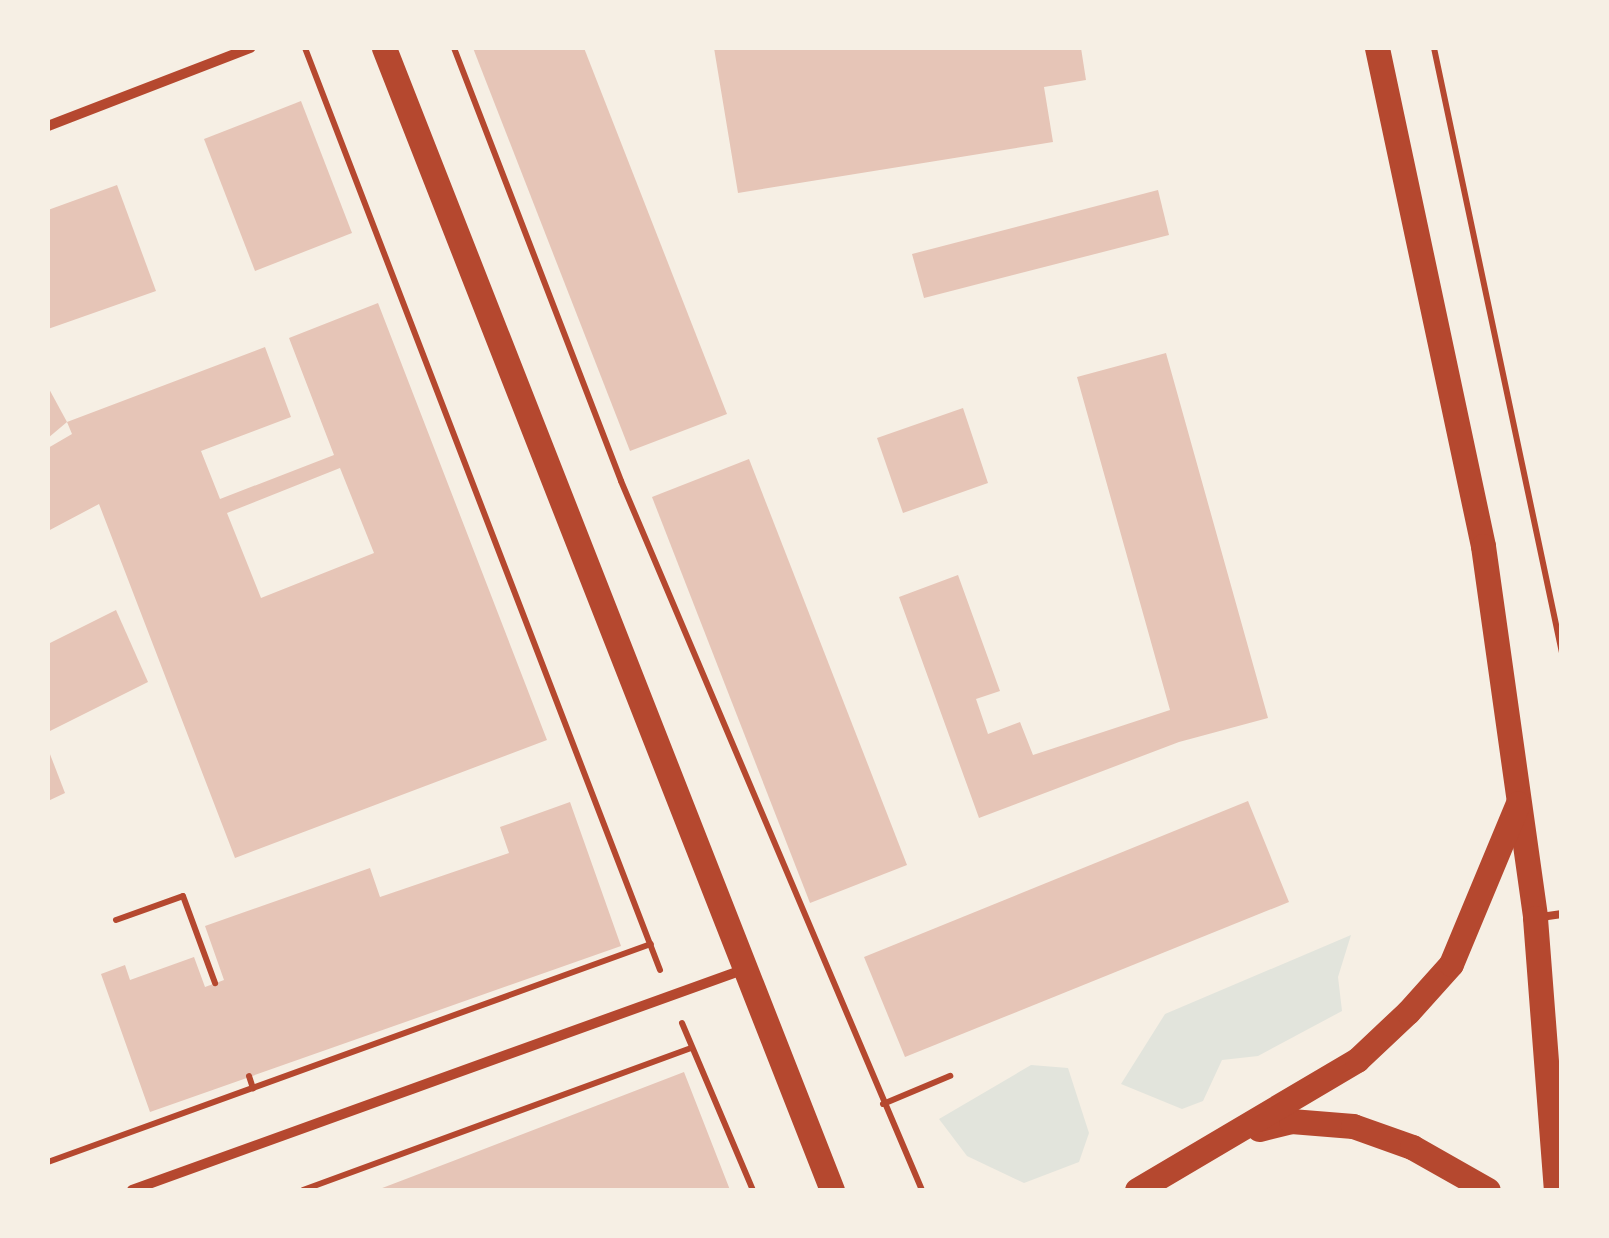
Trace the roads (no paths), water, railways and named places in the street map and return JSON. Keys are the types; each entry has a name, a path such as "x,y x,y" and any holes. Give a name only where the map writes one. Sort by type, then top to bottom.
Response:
{"main road":[{"path":"384,48 832,1190"},
{"path":"1377,48 1483,546 1534,918 1556,1190"},
{"path":"1137,1190 1240,1133 1357,1060 1452,964 1520,798"},
{"path":"1240,1133 1291,1121 1354,1126 1412,1147 1488,1190"}],"street":[{"path":"48,126 250,48"},
{"path":"132,1190 745,969"}],"lane":[{"path":"1534,918 1562,914"}]}
